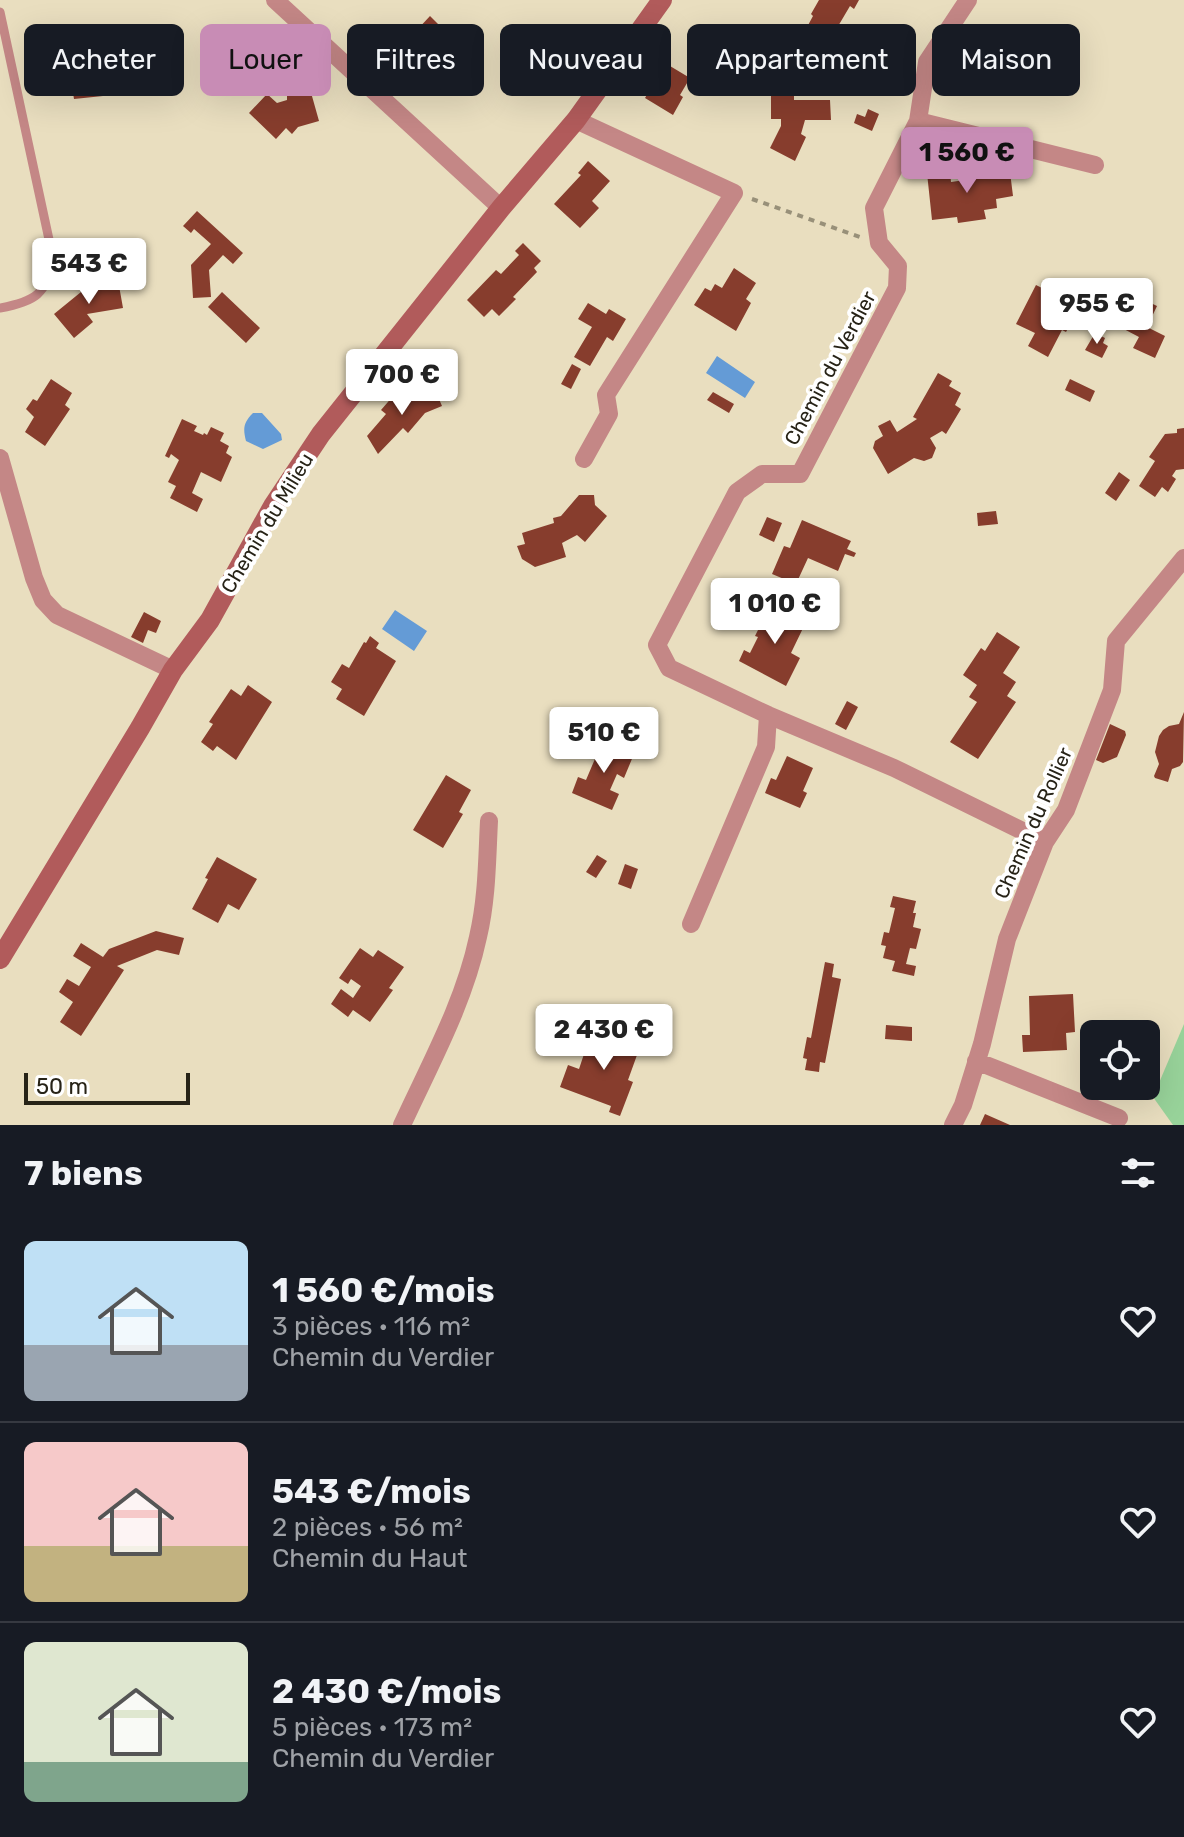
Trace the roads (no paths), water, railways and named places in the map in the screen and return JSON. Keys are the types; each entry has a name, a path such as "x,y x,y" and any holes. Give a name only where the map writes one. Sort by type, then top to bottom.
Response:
{"street":[{"path":"275,0 501,208"},
{"name":"Chemin du Milieu","path":"0,959 173,670 210,620 273,506 321,434 501,208 576,120 662,0"},
{"name":"Chemin du Verdier","path":"768,715 669,668 657,645 737,492 762,474 800,474 897,288 898,266 879,243 874,208 918,121 927,62 968,0"},
{"path":"576,120 734,193 606,395 609,414 584,459"},
{"path":"918,121 1095,165"},
{"path":"0,458 43,600 57,615 173,670"},
{"name":"Chemin du Rollier","path":"953,1125 963,1105 976,1061 1007,939 1045,842 1066,810 1112,690 1116,641 1184,558"},
{"path":"691,924 766,747 768,715 894,768 1045,842"},
{"path":"402,1125 457,1007 478,939 487,887 489,821"},
{"path":"976,1061 1119,1118"}],"lane":[{"path":"0,12 53,258 50,277 37,296 0,308"}],"water":[{"path":"717,356 755,382 745,398 706,373"},
{"path":"253,413 262,413 281,434 282,440 263,449 246,441 245,426"},
{"path":"395,610 427,631 414,651 382,629"}]}
